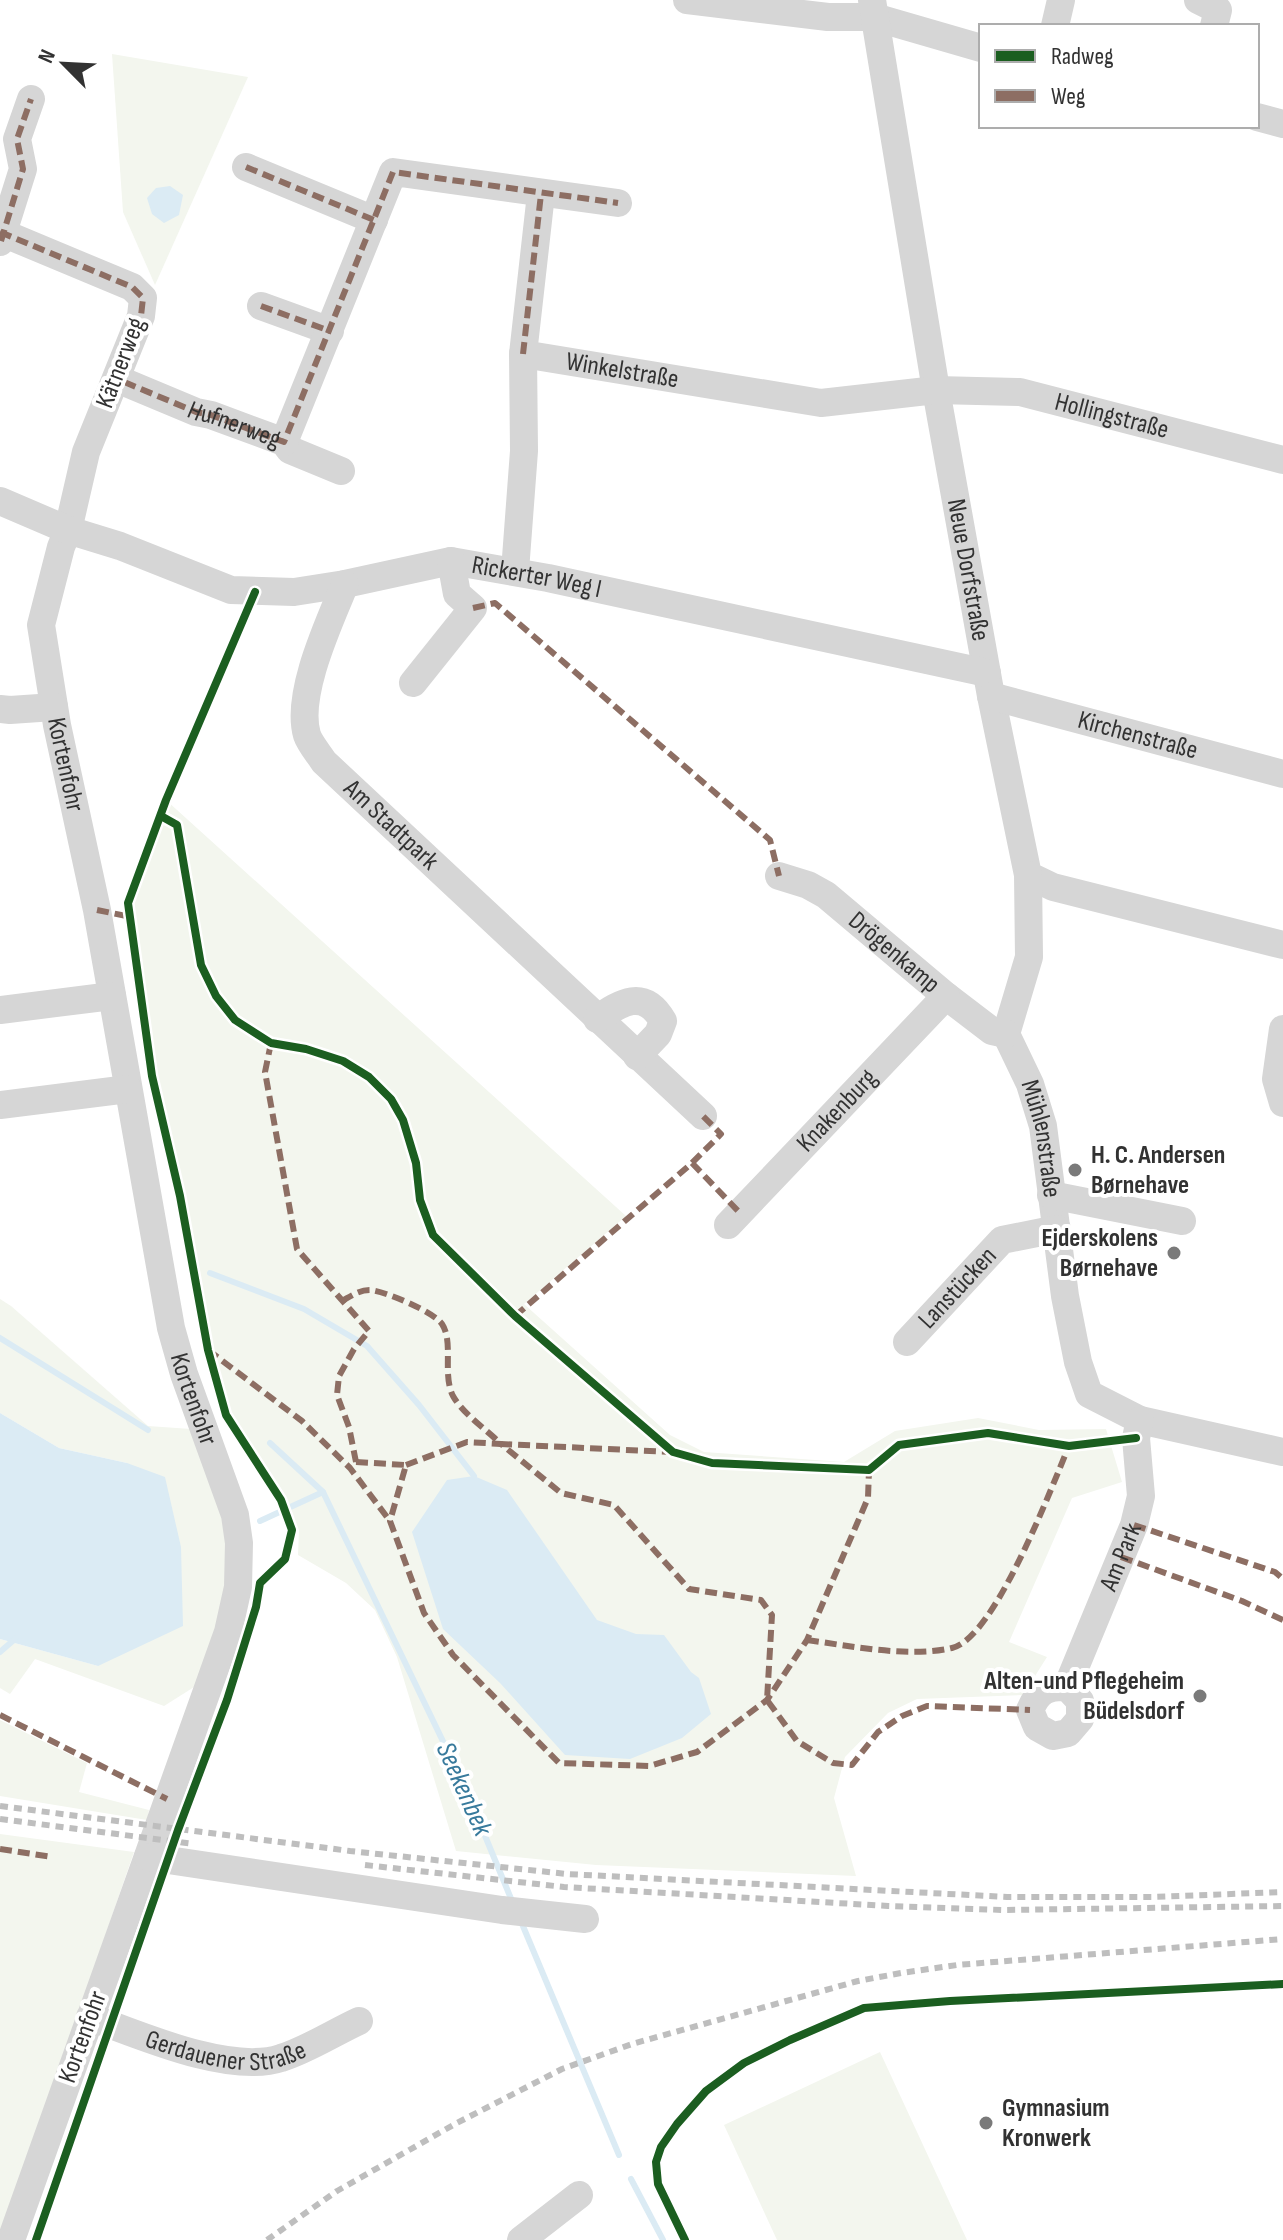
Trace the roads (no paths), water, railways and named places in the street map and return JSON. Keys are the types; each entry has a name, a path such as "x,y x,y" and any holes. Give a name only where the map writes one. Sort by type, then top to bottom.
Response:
{"street":[{"path":"687,0 828,17 873,9 979,47"},
{"path":"1055,24 1061,0"},
{"path":"1198,0 1218,10 1214,24"},
{"name":"Neue Dorfstraße","path":"873,9 936,390 989,685 1028,875"},
{"name":"Kätnerweg","path":"31,99 17,139 23,169 1,236 132,287 143,298 141,316 86,452 68,530"},
{"path":"1259,118 1283,124"},
{"path":"246,167 374,220"},
{"name":"Hufnerweg","path":"117,379 196,412 284,442 393,172 618,203"},
{"path":"515,571 524,451 523,354 541,194"},
{"path":"261,306 330,331"},
{"name":"Winkelstraße","path":"523,354 821,403 936,390"},
{"name":"Hollingstraße","path":"936,390 1020,392 1283,460"},
{"path":"284,442 290,450 341,471"},
{"name":"Rickerter Weg I","path":"0,501 68,530 120,546 231,590 294,592 451,561 515,571 989,685"},
{"name":"Kortenfohr","path":"11,2240 228,1632 238,1587 239,1543 235,1515 184,1374 171,1328 112,996 54,707 41,625 68,530"},
{"path":"413,683 473,608 457,594 451,561"},
{"name":"Am Stadtpark","path":"345,584 318,649 305,711 307,735 324,762 703,1116"},
{"name":"Kirchenstraße","path":"989,685 1283,774"},
{"path":"0,709 54,707"},
{"path":"1006,1034 1029,957 1028,875 1053,887 1283,945"},
{"name":"Drögenkamp","path":"779,876 808,885 826,895 946,996 992,1031 1006,1034"},
{"path":"0,1010 112,996"},
{"name":"Knakenburg","path":"728,1225 946,996"},
{"path":"597,1019 621,1002 643,1001 657,1010 663,1021 658,1034 637,1056"},
{"path":"1283,1029 1276,1079 1283,1103"},
{"name":"Mühlenstraße","path":"1006,1034 1030,1084 1043,1126 1065,1296 1078,1362 1089,1394 1140,1420 1283,1452"},
{"path":"0,1105 128,1089"},
{"path":"1051,1195 1182,1221"},
{"name":"Lanstücken","path":"907,1342 1002,1240 1057,1229"},
{"name":"Am Park","path":"1067,1687 1134,1525 1141,1496 1136,1438 1140,1420"},
{"path":"148,1857 585,1919"},
{"name":"Gerdauener Straße","path":"90,2017 197,2055 234,2061 279,2059 359,2021"},
{"path":"521,2240 579,2195"}],"waterway":[{"path":"210,1273 304,1309 367,1346 419,1405 474,1476"},
{"path":"0,1338 148,1430"},
{"path":"270,1443 323,1492"},
{"name":"Seekenbek","path":"260,1521 323,1492 464,1785 512,1901"},
{"name":"Seekenbek","path":"0,1652 15,1639"},
{"name":"Seekenbek","path":"520,1919 619,2155"},
{"name":"Seekenbek","path":"631,2179 663,2240"}],"railway":[{"path":"0,1806 350,1851 567,1874 1007,1897 1153,1897 1283,1892"},
{"path":"0,1819 194,1844"},
{"path":"365,1865 564,1887 888,1906 1004,1910 1283,1906"},
{"path":"267,2240 337,2191 455,2124 562,2069 632,2044 858,1981 901,1973 957,1965 1283,1939"}],"place":[{"name":"H. C. Andersen Børnehave","path":"1075,1170"},
{"name":"Ejderskolens Børnehave","path":"1174,1253"},
{"name":"Alten-und Pflegeheim Büdelsdorf","path":"1200,1696"},
{"name":"Gymnasium Kronwerk","path":"986,2123"}]}
